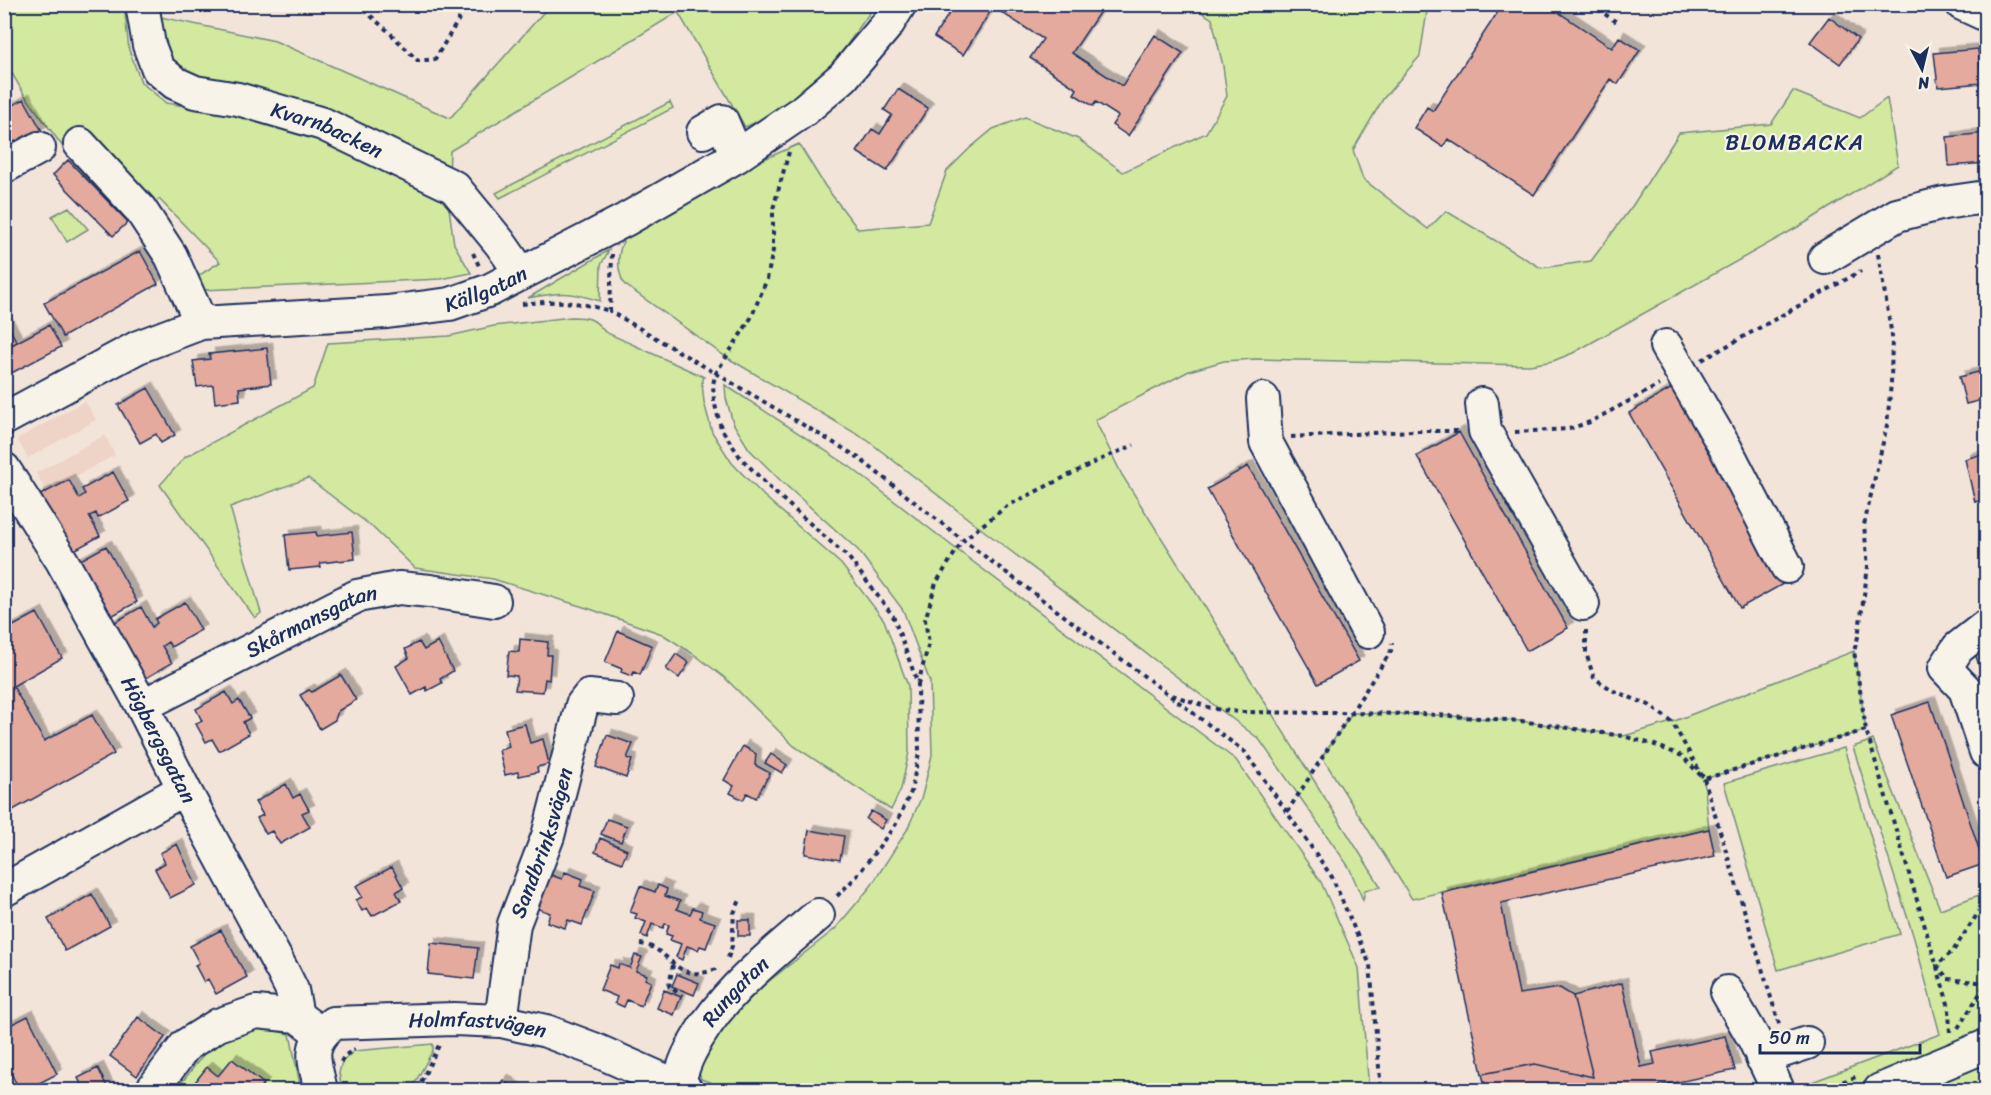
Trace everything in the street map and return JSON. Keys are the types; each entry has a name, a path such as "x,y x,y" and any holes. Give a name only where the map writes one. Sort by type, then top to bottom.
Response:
{"street":[{"name":"Kvarnbacken","path":"142,4 149,45 158,69 175,83 195,92 238,99 323,124 454,187 500,243 521,273"},
{"name":"Källgatan","path":"4,419 138,347 201,323 387,312 450,304 490,290 625,220 737,156 803,111 843,77 886,25 900,4"},
{"path":"1962,4 1986,15"},
{"path":"703,132 722,122 737,156"},
{"path":"80,144 140,209 171,256 201,323"},
{"path":"4,167 39,148"},
{"path":"1825,258 1897,215 1944,203 1986,197"},
{"path":"1674,359 1726,449 1787,567"},
{"path":"1263,399 1264,438 1368,632"},
{"path":"1484,417 1582,604"},
{"name":"Högbergsgatan","path":"4,469 62,561 142,706 309,1025"},
{"name":"Skårmansgatan","path":"142,706 357,596 399,588 494,601"},
{"path":"1986,626 1958,648 1945,668 1965,689 1986,752"},
{"name":"Sandbrinksvägen","path":"501,1021 514,924 548,836 582,705 589,696 617,699"},
{"path":"4,890 184,789"},
{"name":"Rungatan","path":"681,1089 690,1052 716,1011 747,976 818,915"},
{"path":"1727,992 1754,1039 1785,1050 1774,1090"},
{"path":"152,1090 186,1045 218,1025 256,1012 309,1025 315,1043 315,1059 321,1090"},
{"name":"Holmfastvägen","path":"309,1025 454,1019 501,1021 546,1030 681,1089"},
{"path":"1870,1083 1986,1046"}],"path":[{"path":"357,4 418,61 435,58 468,4"},
{"path":"1590,4 1618,23"},
{"path":"803,111 784,165 773,208 773,250 767,279 752,318 716,373 712,384 714,400 721,428 740,457 771,489 849,558 892,616 918,684"},
{"path":"610,311 610,262 614,240 625,220"},
{"path":"1870,232 1877,249 1892,336 1887,425 1863,525 1868,567 1854,651 1866,730 1949,1007 1950,1038 1964,1021 1986,984 1948,979 1937,965"},
{"path":"1264,438 1412,431 1484,417 1507,432 1569,429 1619,408 1674,359 1861,271"},
{"path":"519,304 579,302 610,311 856,456 963,540 1245,752 1332,876 1370,965 1381,1090"},
{"path":"818,915 857,876 896,824 910,792 919,753 918,684 928,643 925,620 936,583 963,540 1007,506 1134,445"},
{"path":"1582,604 1586,653 1594,678 1614,691 1649,705 1672,722 1704,779 1785,1050"},
{"path":"1287,812 1391,651 1392,642 1385,631 1368,632"},
{"path":"1167,693 1214,709 1240,712 1422,714 1521,721 1623,736 1682,756 1704,779"},
{"path":"1704,779 1866,730"},
{"path":"640,944 656,947 673,965 684,970 707,973 723,964 730,956 734,913 741,898"},
{"path":"1937,965 1953,951 1972,926 1986,901"},
{"path":"673,965 669,986 682,996"},
{"path":"417,1090 440,1044"},
{"path":"1817,1090 1870,1083"},
{"path":"1971,1090 1986,1084"}],"shaded area":[{"path":"85,401 96,420 28,458 17,439"},
{"path":"105,435 115,455 47,492 36,473"}],"green space":[{"path":"4,5 124,5 129,50 141,82 166,103 191,107 193,94 179,78 151,15 275,41 450,118 550,5 875,5 833,65 793,98 761,120 745,127 678,12 450,151 448,201 454,244 471,273 441,279 203,290 198,276 220,262 159,199 151,206 84,132 66,151 24,94 5,61"},
{"path":"1191,5 1428,5 1420,56 1383,99 1353,150 1363,179 1428,229 1446,211 1541,268 1591,261 1633,205 1679,133 1771,124 1793,91 1860,118 1887,98 1898,165 1805,223 1573,353 1553,361 1530,365 1255,359 1224,361 1189,371 1095,420 1122,475 1381,887 1365,890 1363,900 1349,867 1259,739 867,440 726,357 624,284 620,272 619,255 625,237 755,163 799,144 825,186 858,229 928,223 947,171 993,129 1025,117 1078,139 1123,172 1206,133 1227,96 1223,66 1212,19"},
{"path":"670,102 673,108 500,198 496,193"},
{"path":"69,207 88,229 67,242 52,216"},
{"path":"609,250 601,265 600,301 580,295 564,294 528,298"},
{"path":"571,317 591,319 605,332 704,377 702,383 704,402 712,432 732,463 764,496 841,564 884,620 908,686 909,752 901,789 891,810 794,746 725,678 662,634 493,579 415,568 371,526 308,478 230,507 261,613 255,618 160,485 185,457 313,388 328,343 449,336 494,326"},
{"path":"725,385 849,466 1236,760 1321,882 1359,968 1369,1090 731,1090 701,1079 697,1066 729,1019 764,985 835,929 871,886 907,830 922,796 932,755 930,682 903,610 858,550 749,449 733,423"},
{"path":"1854,651 1866,730 1704,779 1709,829 1412,899 1322,757 1352,713 1422,714 1521,721 1624,736 1672,722"},
{"path":"1873,740 1940,909 1982,894 1986,907 1986,1034 1851,1090 1821,1090 1812,1082 1940,1034 1914,938 1853,747"},
{"path":"1844,748 1900,934 1778,970 1724,783"},
{"path":"256,1027 290,1034 301,1090 176,1090 213,1042"},
{"path":"433,1044 433,1050 411,1090 342,1090 339,1073 342,1062 354,1051"},
{"path":"1986,1063 1986,1090 1925,1090 1927,1089"}],"building":[{"path":"955,4 1058,4 1063,8 1065,4 1105,4 1072,53 1122,86 1155,35 1183,53 1128,136 1112,125 1118,116 1096,102 1093,106 1074,94 1077,89 1030,58 1043,39 993,7 963,55 934,37"},
{"path":"1503,4 1546,4 1612,48 1619,37 1640,50 1618,84 1610,79 1534,195 1448,139 1443,147 1414,128 1427,107 1433,111"},
{"path":"1829,17 1858,39 1840,64 1810,42"},
{"path":"1978,49 1982,83 1938,87 1934,53"},
{"path":"898,89 928,108 887,171 857,152 872,129 880,134 892,115 884,110"},
{"path":"24,99 42,131 4,152 4,110"},
{"path":"1986,133 1986,163 1949,166 1947,137"},
{"path":"68,160 128,222 113,236 53,175"},
{"path":"140,251 158,284 63,337 44,303"},
{"path":"4,319 17,342 4,349"},
{"path":"49,325 61,347 4,377 4,349"},
{"path":"267,348 271,384 239,388 240,400 215,403 213,385 197,387 193,361 210,359 209,354"},
{"path":"1986,370 1986,399 1966,404 1959,377"},
{"path":"148,388 175,435 161,443 156,434 140,443 118,405"},
{"path":"1672,388 1783,584 1740,608 1629,413"},
{"path":"1459,432 1568,628 1527,651 1417,456"},
{"path":"1986,453 1986,499 1975,502 1965,459"},
{"path":"1248,466 1359,661 1318,684 1207,489"},
{"path":"113,472 129,501 98,518 96,513 89,516 100,536 69,553 38,496 69,480 79,498 85,494 82,489"},
{"path":"316,532 317,536 352,532 355,559 320,563 321,567 289,570 285,535"},
{"path":"106,546 137,602 106,619 75,563"},
{"path":"185,602 201,630 171,647 168,642 162,646 172,663 141,681 110,625 141,607 152,627 157,623 155,619"},
{"path":"37,613 62,658 13,686 44,741 92,715 114,754 4,815 4,631"},
{"path":"618,631 652,646 640,675 634,672 632,676 621,672 622,669 605,662"},
{"path":"520,639 548,642 547,655 551,655 549,680 545,679 543,692 515,690 517,676 506,675 509,651 519,652"},
{"path":"419,642 424,650 438,642 453,671 440,679 442,683 427,691 426,687 412,695 396,666 409,658 405,649"},
{"path":"1986,649 1986,688 1975,653"},
{"path":"676,654 689,663 679,678 666,669"},
{"path":"341,675 356,700 338,711 335,720 320,729 300,695 309,690 312,692"},
{"path":"226,692 233,704 239,700 250,718 243,722 249,734 219,751 212,739 206,742 196,724 202,721 196,709"},
{"path":"1930,702 1984,864 1946,877 1891,715"},
{"path":"525,724 530,743 543,739 549,764 537,767 538,772 519,776 518,772 505,775 499,750 509,747 505,729"},
{"path":"607,735 633,744 627,758 632,760 626,778 596,767"},
{"path":"743,746 756,754 755,765 770,773 756,798 747,793 743,800 730,793 734,786 724,780"},
{"path":"771,754 787,765 782,773 765,763"},
{"path":"286,784 293,798 300,794 309,810 302,813 310,827 280,844 272,831 266,834 257,818 263,815 255,802"},
{"path":"871,811 886,820 881,829 866,819"},
{"path":"607,819 627,826 621,842 601,834"},
{"path":"1709,829 1715,856 1501,903 1519,994 1560,988 1573,996 1593,1077 1535,1064 1482,1074 1442,893"},
{"path":"809,830 844,836 840,860 805,854"},
{"path":"600,838 627,850 622,863 595,852"},
{"path":"177,844 196,885 170,898 155,869 165,863 160,853"},
{"path":"392,867 403,888 396,892 401,901 372,916 367,908 362,911 356,900 362,897 356,886"},
{"path":"565,872 583,879 580,886 595,891 582,925 568,920 565,928 547,922 550,913 536,908 548,874 562,879"},
{"path":"658,885 667,889 665,896 680,901 677,909 690,914 693,908 702,911 700,918 715,923 706,948 700,946 698,950 687,946 682,960 676,957 681,944 670,940 672,936 666,934 669,925 665,924 663,928 652,924 647,938 641,935 646,922 635,918 637,914 630,912 640,886 655,892"},
{"path":"92,894 110,926 65,951 48,919"},
{"path":"738,920 750,920 750,936 738,936"},
{"path":"221,930 247,977 216,994 208,979 204,982 195,965 199,963 190,946"},
{"path":"431,943 478,948 474,979 428,974"},
{"path":"635,955 642,957 636,971 647,975 645,979 651,982 641,1006 627,1000 624,1007 615,1003 617,997 600,990 610,965 618,968 619,964 630,968"},
{"path":"677,974 699,983 694,995 672,986"},
{"path":"1622,983 1641,1067 1655,1064 1652,1052 1725,1036 1735,1070 1659,1086 1659,1090 1486,1090 1482,1074 1535,1064 1593,1077 1573,996"},
{"path":"664,990 681,997 674,1015 657,1008"},
{"path":"28,1016 57,1074 26,1090 20,1090 4,1061 4,1028"},
{"path":"138,1017 165,1037 137,1076 110,1056"},
{"path":"232,1059 264,1084 258,1090 198,1090 192,1086 207,1067 218,1076"},
{"path":"98,1068 108,1089 84,1090 78,1078"},
{"path":"503,1080 516,1090 495,1090"}],"district":[{"name":"BLOMBACKA","path":"1795,142"}]}
